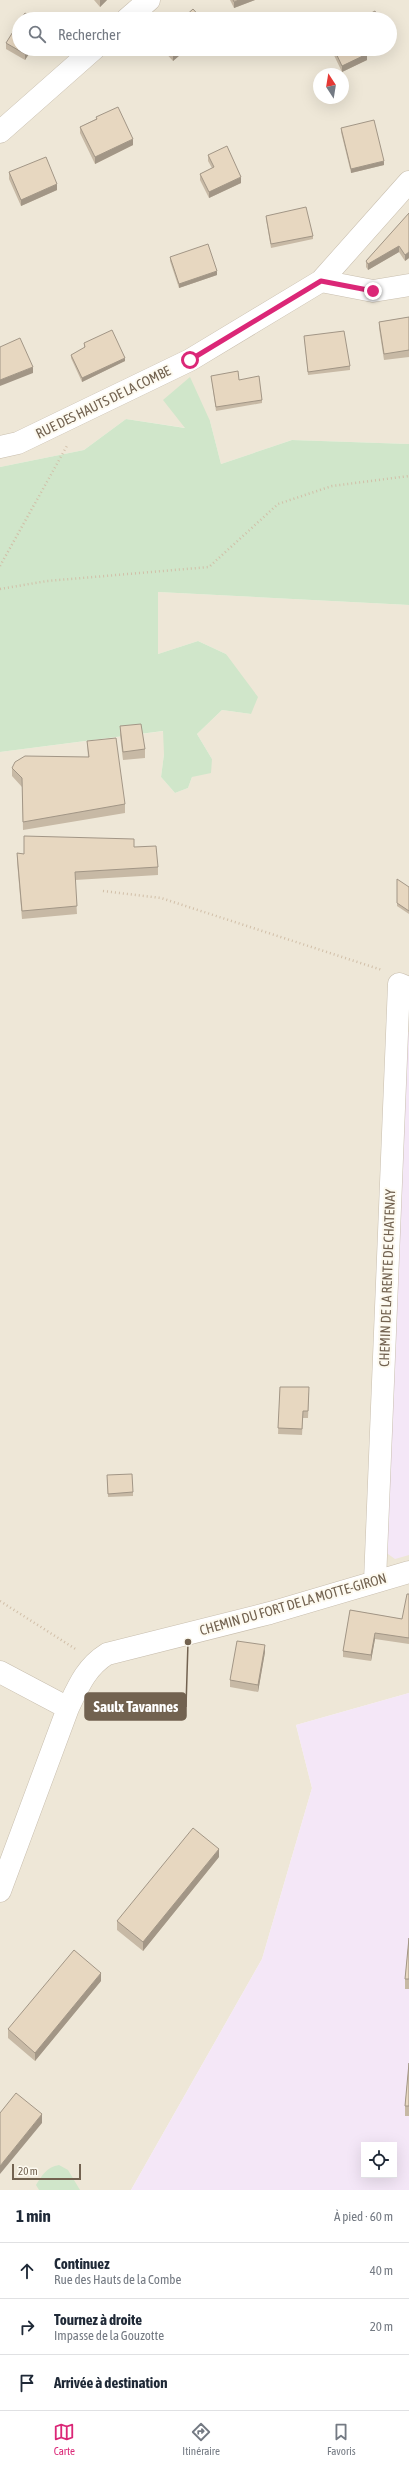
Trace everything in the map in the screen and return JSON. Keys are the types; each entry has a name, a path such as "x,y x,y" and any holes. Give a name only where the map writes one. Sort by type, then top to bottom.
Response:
{"street":[{"path":"135,12 149,0"},
{"path":"0,132 86,56"},
{"name":"RUE DES HAUTS DE LA COMBE","path":"9,445 190,360 321,281 409,182"},
{"path":"321,281 373,291 409,285"},
{"name":"CHEMIN DE LA RENTE DE CHATENAY","path":"374,1581 404,986"},
{"name":"CHEMIN DU FORT DE LA MOTTE-GIRON","path":"0,1891 68,1708 80,1683 94,1662 107,1654 270,1613 374,1581 409,1572"},
{"path":"0,1672 68,1708"}],"path":[{"path":"0,566 69,443"},
{"path":"0,589 47,581 209,567 278,504 332,486 409,476"},
{"path":"102,891 161,898 381,969 404,986"},
{"path":"0,1601 94,1662"}],"shaded area":[{"path":"0,0 409,0 409,444 292,440 221,464 210,421 186,428 126,419 84,450 0,467"},
{"path":"158,592 409,605 409,1693 296,1725 312,1788 262,1959 131,2190 0,2190 0,752 164,731 164,754 161,777 175,793 188,788 192,777 212,759 197,734 222,710 251,714 226,654 198,641 158,654"},
{"path":"404,1032 409,1032 409,1555 395,1559 381,1549"},
{"path":"409,1693 409,2190 131,2190 262,1959 312,1788 296,1725"}],"green space":[{"path":"190,377 210,421 221,464 292,440 409,444 409,605 158,592 158,654 198,641 226,654 258,697 251,714 222,710 197,734 212,759 211,773 192,777 188,788 175,793 161,777 164,754 163,731 0,752 0,467 84,450 126,419 185,428 163,400"},
{"path":"59,2165 68,2170 80,2190 39,2190 36,2185 43,2175 51,2168"}],"building":[{"path":"12,33 12,46 6,43"},
{"path":"337,56 363,56 342,66"},
{"path":"118,107 133,139 95,157 80,127 97,119 96,117"},
{"path":"374,120 384,161 351,169 341,128"},
{"path":"227,146 241,177 209,192 200,174 214,167 208,155"},
{"path":"46,157 57,184 21,200 9,172"},
{"path":"306,207 313,236 271,244 266,216"},
{"path":"409,213 409,252 405,255 399,246 368,264 366,261"},
{"path":"208,244 217,271 179,284 170,257"},
{"path":"409,317 409,350 384,354 379,322"},
{"path":"112,330 125,358 82,378 71,355 85,347 84,343"},
{"path":"344,331 350,366 308,372 304,336"},
{"path":"20,338 33,367 0,380 0,347"},
{"path":"238,371 239,380 259,376 262,400 216,407 211,376"},
{"path":"141,724 145,749 123,752 120,726"},
{"path":"116,738 125,804 23,822 22,778 12,768 15,762 25,756 89,757 87,741"},
{"path":"24,836 134,839 134,847 156,846 158,867 75,872 77,906 22,911 17,853 24,854"},
{"path":"397,879 409,887 409,911 397,903"},
{"path":"280,1387 309,1387 308,1411 303,1411 302,1429 278,1428"},
{"path":"132,1474 133,1492 108,1494 107,1475"},
{"path":"407,1594 409,1594 409,1638 375,1633 371,1655 343,1651 350,1610 402,1619"},
{"path":"237,1641 265,1645 258,1685 230,1680"},
{"path":"193,1828 219,1849 143,1942 117,1921"},
{"path":"409,1938 409,1979 405,1979"},
{"path":"74,1950 101,1973 35,2053 8,2029"},
{"path":"409,2063 409,2106 405,2106"},
{"path":"16,2093 42,2114 0,2166 0,2113"}],"place":[{"name":"Saulx Tavannes","path":"188,1642"}],"route":[{"path":"190,360 321,281 373,291"}]}
